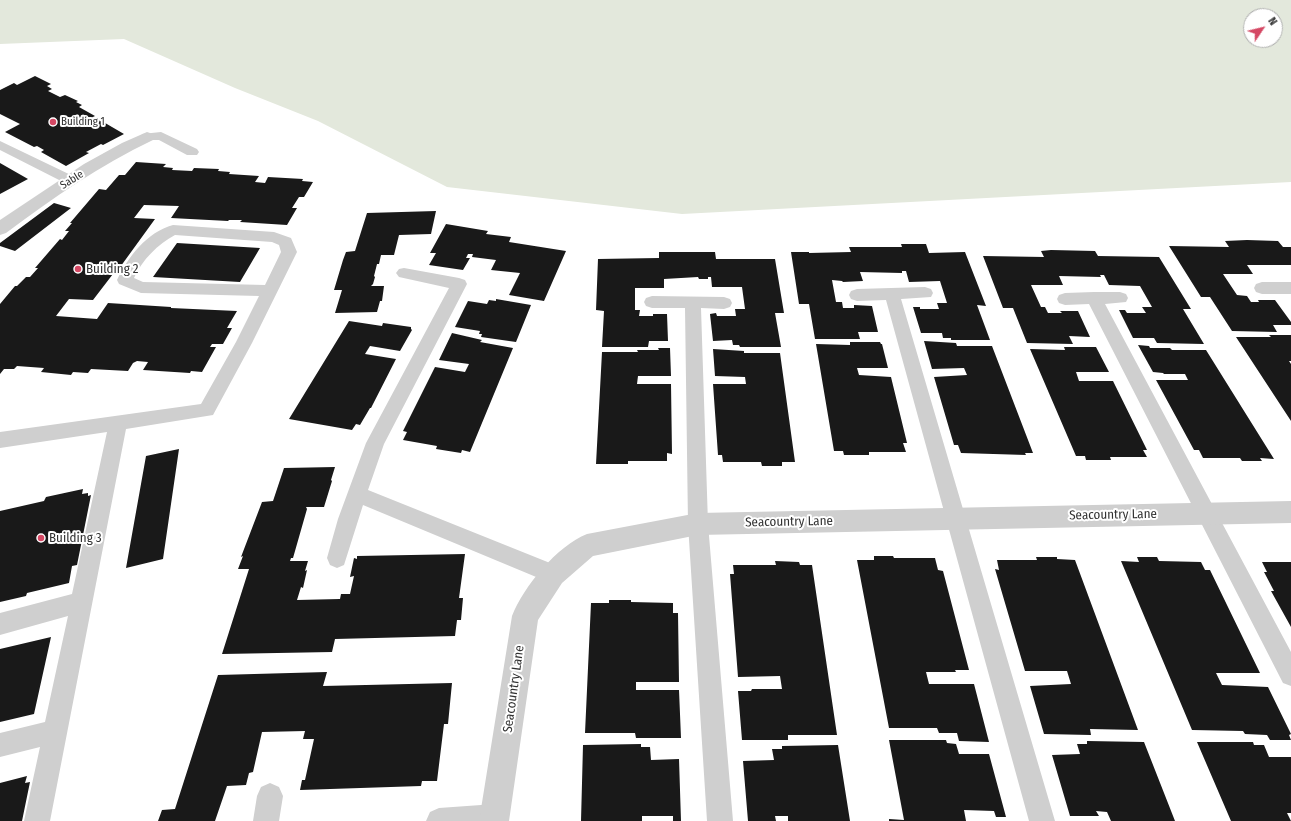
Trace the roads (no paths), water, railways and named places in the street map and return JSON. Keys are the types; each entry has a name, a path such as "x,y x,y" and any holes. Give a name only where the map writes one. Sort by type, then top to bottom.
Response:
{"street":[{"name":"Sable","path":"1,228 70,180 132,144 147,137"},
{"name":"Seacountry Lane","path":"496,820 525,616 553,574 587,546 698,524 1291,512"}],"lane":[{"path":"147,137 161,136 192,152"},
{"path":"0,145 70,180"},
{"path":"0,440 207,410 270,291 290,252 286,242 267,236 173,230 158,238 132,265 125,280 141,287 270,291"},
{"path":"337,558 348,519 375,443 459,284 404,273"},
{"path":"1262,288 1290,289"},
{"path":"857,294 925,293"},
{"path":"892,294 1042,821"},
{"path":"1065,298 1120,298"},
{"path":"1094,298 1291,675"},
{"path":"652,302 724,302"},
{"path":"693,302 698,524 720,821"},
{"path":"37,821 118,423"},
{"path":"357,494 553,574"},
{"path":"0,624 82,602"},
{"path":"0,745 56,731"},
{"path":"266,821 270,796"},
{"path":"439,821 496,820"}],"place":[{"name":"Building 1","path":"53,122"},
{"name":"Building 2","path":"78,269"},
{"name":"Building 3","path":"41,538"}]}
